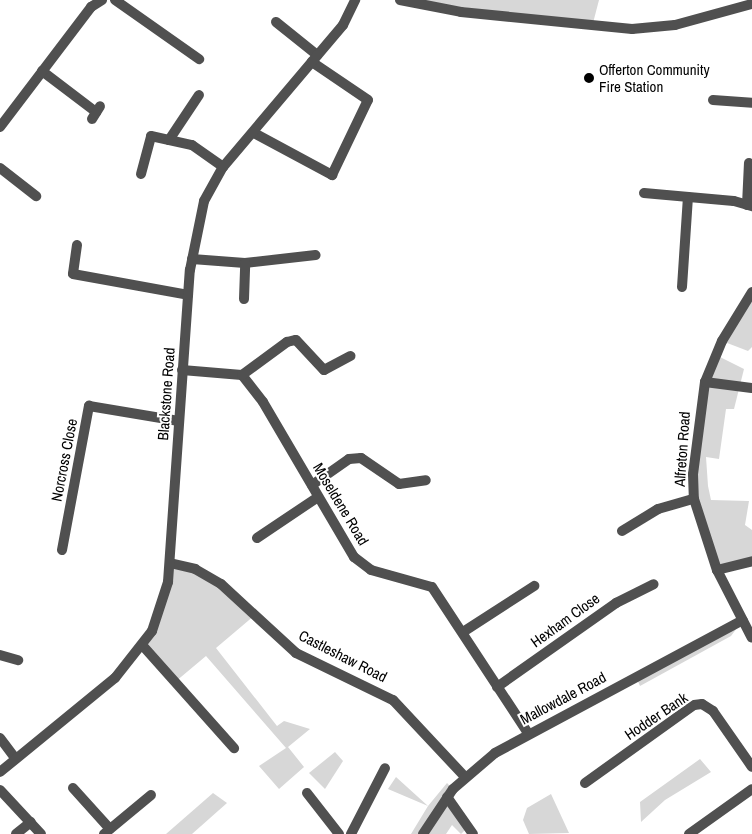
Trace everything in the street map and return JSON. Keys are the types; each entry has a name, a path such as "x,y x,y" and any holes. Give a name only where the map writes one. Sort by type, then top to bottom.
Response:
{"street":[{"path":"0,127 5,111 42,71 91,7 102,0"},
{"path":"115,0 188,46 199,59"},
{"name":"Blackstone Road","path":"0,772 116,678 143,646 164,603 170,563 188,295 192,259 204,201 222,167 254,133 343,25 355,0"},
{"path":"404,1 632,30 675,25 752,4"},
{"path":"254,133 332,175 368,100 314,58 276,22"},
{"path":"42,71 96,112"},
{"path":"169,140 199,95"},
{"path":"714,100 752,102"},
{"path":"141,174 150,136 192,145 222,167"},
{"path":"644,193 749,205 749,163"},
{"path":"0,168 36,196"},
{"path":"682,287 688,197"},
{"path":"77,245 73,274 188,295"},
{"path":"192,259 245,263 316,256"},
{"path":"244,298 245,263"},
{"name":"Alfreton Road","path":"752,292 722,341 705,382 695,439 694,499 716,570 752,638"},
{"path":"182,370 242,375 286,342 304,345 324,370 350,356"},
{"name":"Moseldene Road","path":"242,375 263,402 354,557 371,570 432,587 463,632 497,688 528,732"},
{"path":"705,382 752,388"},
{"name":"Norcross Close","path":"62,550 89,406 180,421"},
{"path":"312,485 350,459 361,458 399,484 426,480"},
{"path":"258,538 318,497"},
{"path":"622,531 658,509 694,499"},
{"path":"716,570 752,561"},
{"name":"Castleshaw Road","path":"170,563 195,569 222,584 296,653 393,700 465,777"},
{"name":"Hexham Close","path":"497,688 616,602 654,584"},
{"path":"463,632 534,586"},
{"name":"Mallowdale Road","path":"423,834 446,797 465,777 528,732 742,620"},
{"path":"143,646 234,748"},
{"path":"0,655 18,660"},
{"name":"Hodder Bank","path":"586,783 694,705 713,711 752,767"},
{"path":"0,738 15,758"},
{"path":"351,834 385,768"},
{"path":"73,788 107,832 151,795"},
{"path":"689,834 752,789"},
{"path":"0,790 41,834"},
{"path":"307,794 339,834"},
{"path":"446,797 472,834"},
{"path":"16,834 30,822"}],"shaded area":[{"path":"400,0 599,0 593,23"},
{"path":"752,292 752,347 748,351 722,341"},
{"path":"716,355 744,369 734,409 726,409 719,459 706,457 708,486 711,500 749,501 745,525 752,530 752,561 717,570 694,499 694,456"},
{"path":"170,563 195,569 255,615 216,648 277,726 284,721 310,729 288,747 304,767 279,789 259,766 286,748 206,656 175,682 143,646"},
{"path":"743,620 731,636 640,686 636,677"},
{"path":"335,752 343,761 325,789 309,773"},
{"path":"700,759 711,772 665,800 641,822 640,802"},
{"path":"396,777 428,806 388,789"},
{"path":"447,783 453,789 447,797 468,827 461,834 452,825 446,834 411,834 428,806"},
{"path":"213,793 227,803 192,834 166,834"},
{"path":"551,794 569,833 529,834 523,820 527,808"}],"place":[{"name":"Offerton Community Fire Station","path":"589,78"}]}
